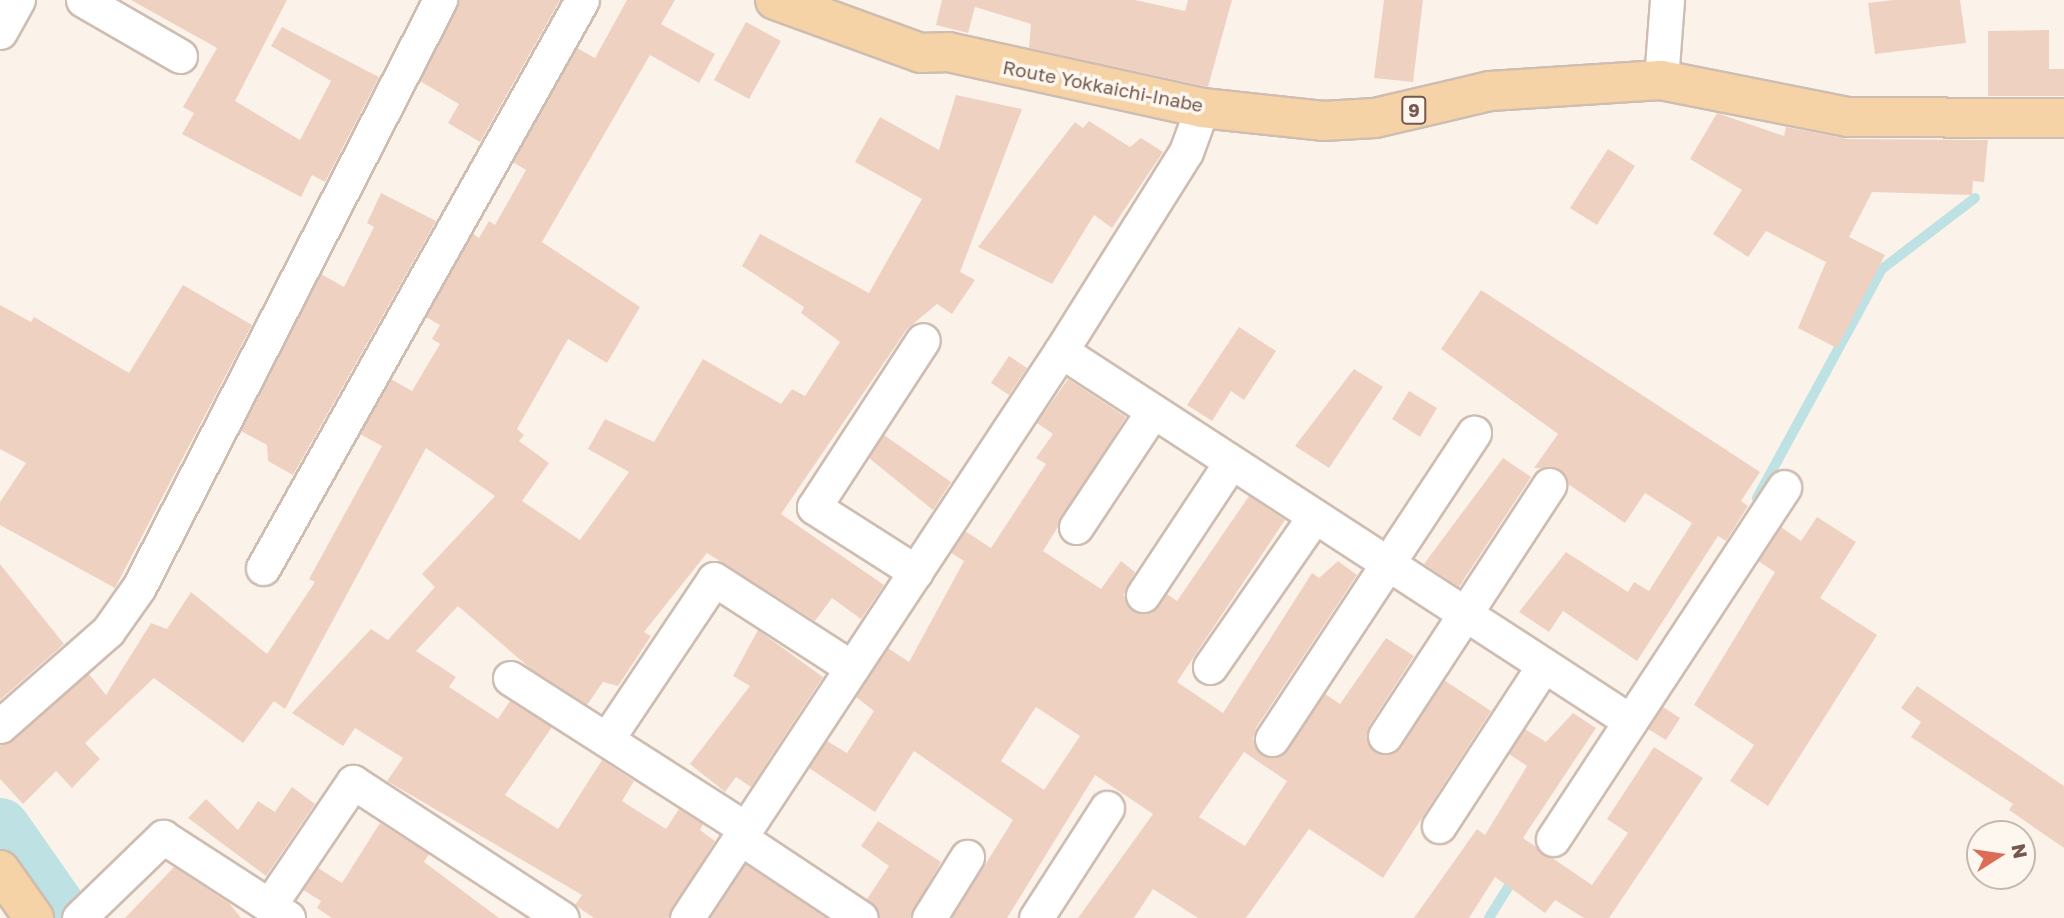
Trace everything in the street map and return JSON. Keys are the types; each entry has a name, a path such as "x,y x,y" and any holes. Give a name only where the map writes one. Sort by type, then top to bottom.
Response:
{"main road":[{"name":"Route Yokkaichi-Inabe","path":"775,0 921,53 947,52 1202,108 1341,122 1490,91 1661,80 1722,88 1848,117 2064,118"},
{"path":"0,870 34,918"}],"street":[{"path":"0,32 18,0"},
{"path":"83,0 180,56"},
{"path":"0,726 108,631 139,587 440,0"},
{"path":"263,568 582,0"},
{"path":"1661,80 1667,0"},
{"path":"687,918 1060,351 1186,152 1202,108"},
{"path":"916,572 814,507 923,340"},
{"path":"1060,351 1622,715"},
{"path":"1076,527 1153,411"},
{"path":"1272,739 1474,433"},
{"path":"1143,595 1231,461"},
{"path":"1385,736 1467,615 1549,485"},
{"path":"1553,839 1622,715 1784,487"},
{"path":"1210,667 1314,517"},
{"path":"607,740 714,579 852,668"},
{"path":"1439,826 1544,665"},
{"path":"510,678 607,740 861,918"},
{"path":"82,916 163,837 279,912 352,782 562,918"},
{"path":"1036,918 1107,808"},
{"path":"929,918 967,857"}],"building":[{"path":"131,0 287,0 235,101 300,140 331,81 271,46 282,27 379,77 325,182 312,175 301,197 182,134 194,113 183,107 217,48"},
{"path":"459,0 560,0 480,142 448,123 459,104 420,81"},
{"path":"627,0 675,0 661,24 715,54 699,83 650,55 542,242 640,307 607,363 568,339 517,429 524,435 519,441 549,463 522,501 580,540 629,472 588,449 605,419 654,442 703,359 781,404 792,389 805,396 840,342 801,313 804,307 742,266 760,234 869,293 922,199 855,162 880,117 939,150 956,95 1022,109 960,272 975,280 952,314 937,304 907,329 781,514 884,585 861,619 832,598 815,621 707,553 644,632 651,636 618,686 603,682 587,705 531,669 458,606 416,651 456,677 449,687 498,719 510,701 552,727 505,795 558,829 602,760 634,781 622,801 666,829 679,809 703,824 700,830 715,841 668,918 594,918 575,905 582,895 387,781 403,758 355,728 343,746 292,713 371,629 388,640 435,587 422,574 495,496 426,448 285,709 274,701 243,743 154,678 85,743 100,759 72,788 56,771 23,804 0,779 0,745 89,674 106,695 151,623 167,629 191,592 267,654 315,582 309,579 382,446 360,434 391,379 412,391 440,344 432,339 440,325 426,317 473,234 479,238 489,221 495,225 526,170 513,162 577,48 595,58"},
{"path":"942,0 1135,0 1185,11 1188,0 1232,0 1208,87 1029,48 1031,24 975,7 968,33 936,25"},
{"path":"1384,0 1423,0 1413,82 1374,78"},
{"path":"1893,0 1960,0 1966,43 1875,54 1868,3"},
{"path":"746,22 781,41 749,99 714,80"},
{"path":"2049,30 2049,69 2064,69 2064,96 1988,96 1988,31"},
{"path":"1717,113 1784,136 1786,127 1848,139 1988,140 1984,182 1973,181 1972,195 1872,192 1849,237 1885,255 1837,348 1798,328 1826,262 1766,231 1748,257 1713,234 1742,190 1690,159"},
{"path":"1089,121 1130,147 1141,138 1163,152 1112,228 1094,215 1052,284 978,247 1075,122 1083,128"},
{"path":"1608,149 1635,166 1597,225 1570,208"},
{"path":"381,193 436,221 293,475 268,461 267,445 241,431 321,274 344,287 374,227 367,223"},
{"path":"183,285 252,325 115,588 0,525 0,502 26,463 0,449 0,305 31,322 34,317 129,373"},
{"path":"1481,290 1760,472 1741,501 1748,506 1726,541 1718,536 1637,661 1563,611 1549,632 1519,612 1566,552 1628,592 1634,582 1649,591 1692,523 1645,493 1625,523 1568,484 1559,469 1534,468 1558,434 1441,349"},
{"path":"1239,327 1276,351 1244,400 1231,391 1212,421 1187,405"},
{"path":"1009,356 1027,368 1009,395 991,383"},
{"path":"1354,369 1383,387 1329,468 1295,446"},
{"path":"1068,379 1126,417 1043,551 1101,589 1121,561 1135,572 1124,595 1133,611 1152,612 1167,594 1177,601 1249,496 1285,520 1177,682 1223,713 1312,573 1319,578 1338,561 1357,575 1256,728 1253,739 1261,755 1272,758 1288,750 1325,694 1340,704 1386,638 1414,656 1369,726 1374,752 1385,755 1401,747 1444,680 1491,711 1383,878 1309,829 1246,918 1198,918 1153,889 1134,918 1078,918 1153,814 1095,775 1007,918 952,918 1013,820 914,751 875,812 809,768 827,741 847,753 874,711 856,697 888,648 909,662 964,561 951,553 965,531 991,548 1046,464 1036,458 1053,434 1037,423","holes":["1036,707 1080,736 1044,790 1001,761","1244,752 1287,781 1245,846 1199,817"]},
{"path":"1409,391 1437,408 1420,437 1392,419"},
{"path":"884,435 951,482 933,510 869,458"},
{"path":"1503,458 1531,477 1459,587 1424,564"},
{"path":"1817,517 1856,542 1820,598 1877,635 1768,806 1730,781 1754,745 1694,705 1775,572 1758,561 1781,527 1801,541"},
{"path":"0,564 64,644 0,700"},
{"path":"758,630 823,677 751,787 736,777 725,792 690,764 750,686 733,676"},
{"path":"1917,686 2064,786 2064,848 2036,829 2036,820 2023,820 2009,810 2013,804 1911,737 1921,722 1901,708"},
{"path":"1663,707 1680,718 1666,740 1648,729"},
{"path":"1573,713 1596,728 1523,838 1592,885 1628,833 1607,819 1654,747 1703,778 1609,918 1584,918 1555,900 1545,913 1495,877 1469,918 1414,918 1477,829 1485,835 1527,766 1509,754 1525,729 1546,742"},
{"path":"292,787 315,804 266,876 188,818 206,799 238,830 258,801 275,812"},
{"path":"878,821 941,862 910,918 880,918 867,899 889,866 861,846"},
{"path":"380,823 429,854 424,862 499,918 332,918 317,908 321,901 303,890 318,868 342,883"},
{"path":"745,864 826,918 710,918"},
{"path":"174,867 229,903 241,918 125,918"}],"waterway":[{"path":"1757,498 1882,269 1975,198"},
{"path":"0,828 63,918"},
{"path":"1489,918 1515,876"}]}
